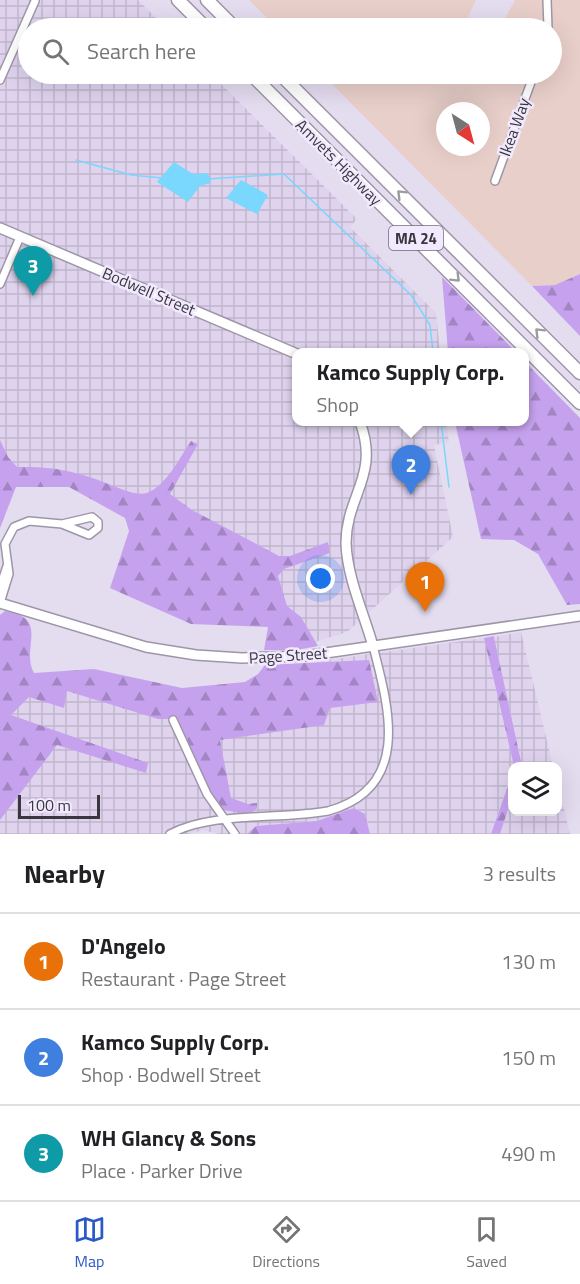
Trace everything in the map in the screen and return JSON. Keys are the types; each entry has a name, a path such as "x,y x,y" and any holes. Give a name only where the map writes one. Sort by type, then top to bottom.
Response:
{"highway":[{"path":"178,0 196,18"},
{"path":"207,0 225,18"},
{"name":"Amvets Highway","path":"261,84 525,348"},
{"name":"Amvets Highway","path":"290,84 580,373"},
{"name":"Amvets Highway","path":"529,352 580,403"}],"main road":[{"name":"Bodwell Street","path":"0,228 292,352"},
{"path":"361,426 366,443 366,466 348,529 347,549 373,646"},
{"name":"Page Street","path":"0,603 131,644 196,655 288,657 580,616"}],"street":[{"path":"547,0 548,18"},
{"path":"27,18 35,1"},
{"path":"0,80 18,39"},
{"name":"Ikea Way","path":"495,181 530,84"},
{"path":"0,284 20,237"},
{"path":"79,531 76,524 81,519"},
{"path":"0,603 9,576 5,544 14,527 29,521 62,524 92,535 98,528 94,519 81,519 62,524"},
{"path":"0,587 7,563"},
{"path":"170,834 192,825 328,811 354,801 367,790 381,769 390,733 389,708 373,646"},
{"path":"173,720 198,777 235,834"}],"shaded area":[{"path":"0,0 138,0 156,18 18,18 18,84 221,84 357,219 350,227 436,313 440,348 292,348 292,426 447,426 449,442 434,445 453,537 347,632 305,645 261,592 71,484 0,465"},
{"path":"249,0 476,0 467,18 267,18"},
{"path":"515,0 580,0 580,274 555,285 532,286 332,84 562,84 562,18 505,18"},
{"path":"521,632 552,762 521,762 494,637"},
{"path":"484,638 513,762 508,762 508,784 491,834 370,834 365,814 354,808 317,821 256,826 247,834 219,834 203,830 188,834 0,834 0,706 58,683 321,711 314,662"},
{"path":"562,800 570,834 500,834 508,809 508,816 562,816"}],"green space":[{"path":"580,274 580,336 532,286 555,285"},
{"path":"442,277 512,348 448,348"},
{"path":"529,366 580,418 580,604 567,605 538,554 514,540 481,539 456,426 529,426"},
{"path":"0,440 8,457 17,467 68,471 139,494 147,493 161,484 191,441 198,444 170,494 192,510 279,556 290,556 328,542 330,553 284,569 278,576 287,606 301,617 318,646 297,650 264,650 268,627 191,624 110,588 129,531 125,518 69,487 16,487 0,528"},
{"path":"5,611 19,615 27,620 31,627 30,654 34,673 94,669 182,688 245,682 258,674 265,665 369,660 378,702 330,708 324,725 220,740 231,798 248,804 257,803 257,808 249,815 221,809 169,719 158,719 67,691 64,708 29,697 11,715 148,763 146,773 57,745 0,820 0,615"},
{"path":"494,636 521,762 513,762 484,638"},
{"path":"508,785 508,809 500,834 491,834"},
{"path":"354,808 365,814 370,834 247,834 256,826 317,821"}],"water":[{"path":"174,162 193,174 208,173 211,183 200,186 188,202 157,182"},
{"path":"241,180 268,195 257,214 226,198"}],"waterway":[{"path":"76,160 131,175 162,178"},
{"path":"208,179 284,174 411,295 430,325 433,348"},
{"path":"441,426 449,487"}],"place":[{"name":"WH Glancy & Sons","path":"33,296"},
{"name":"Kamco Supply Corp.","path":"411,495"},
{"name":"D'Angelo","path":"425,612"}]}
